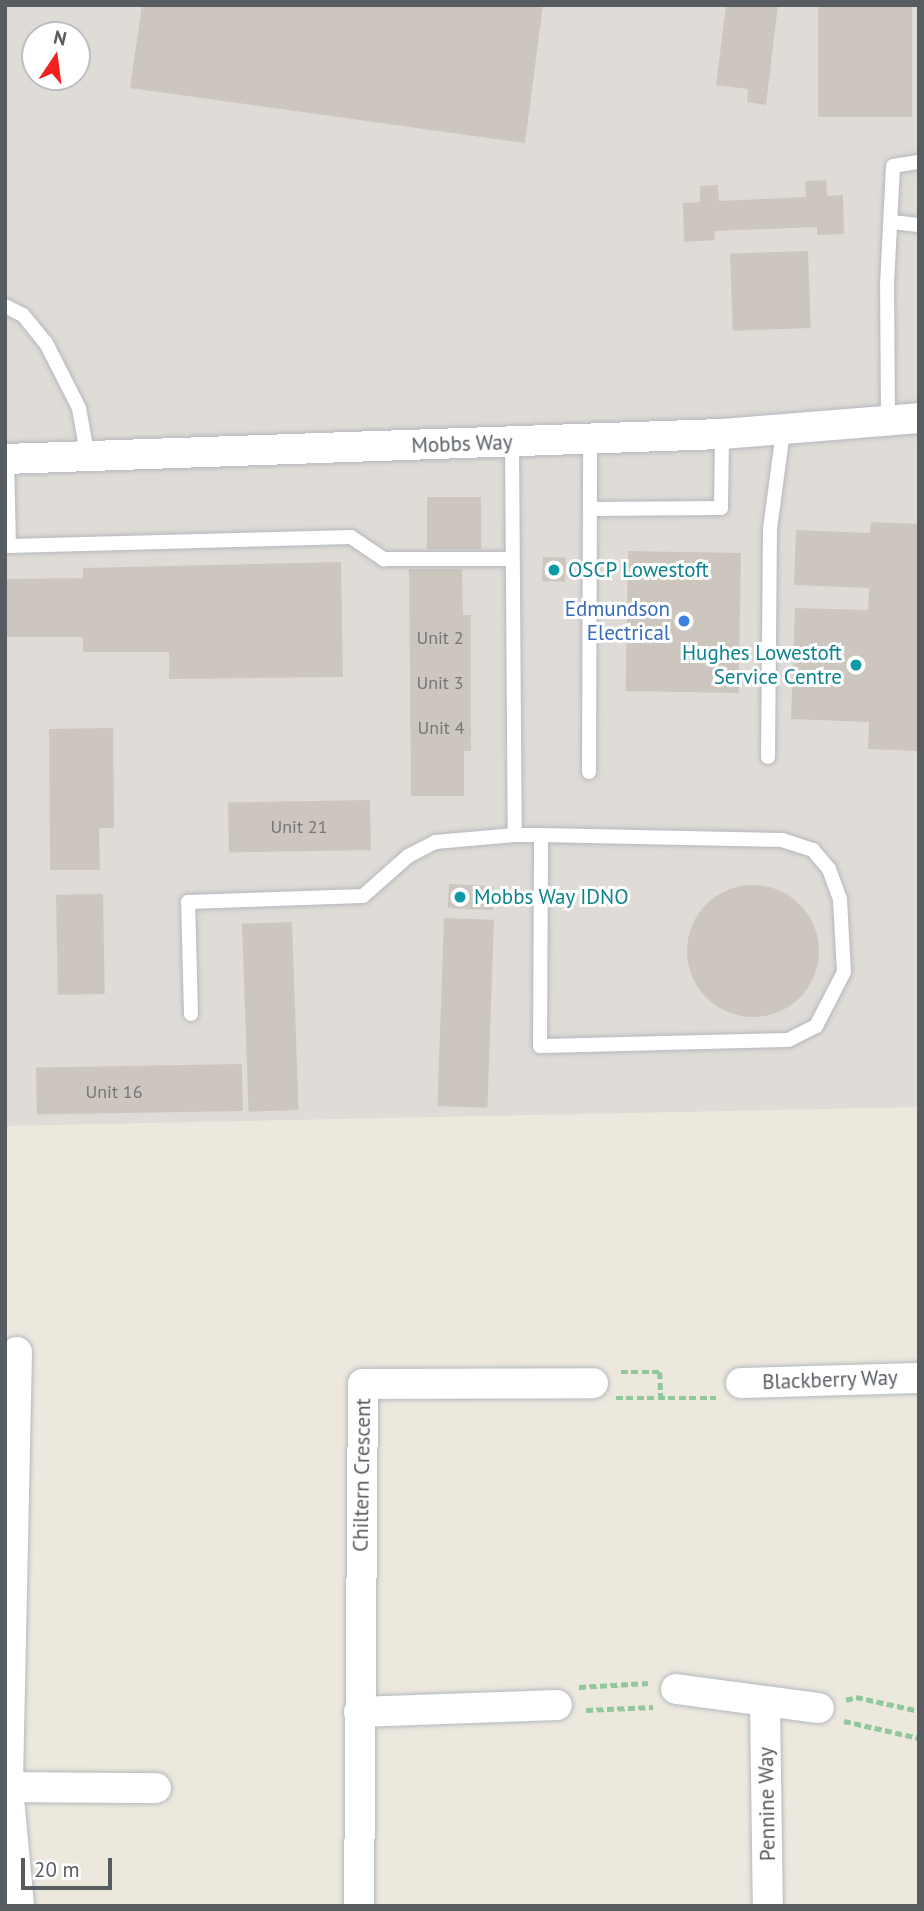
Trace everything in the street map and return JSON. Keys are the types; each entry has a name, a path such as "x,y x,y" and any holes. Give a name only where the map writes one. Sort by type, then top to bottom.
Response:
{"street":[{"name":"Mobbs Way","path":"6,459 722,434 783,431 888,418 919,418"},
{"path":"17,1352 8,1787 19,1906"},
{"name":"Blackberry Way","path":"741,1383 919,1378"},
{"name":"Chiltern Crescent","path":"359,1906 363,1384 593,1382"},
{"path":"676,1689 765,1703 819,1708"},
{"name":"Pennine Way","path":"765,1703 768,1906"},
{"path":"359,1712 557,1704"},
{"path":"8,1787 156,1788"}],"lane":[{"path":"888,418 893,166 919,162"},
{"path":"891,222 919,225"},
{"path":"5,306 23,315 46,343 79,408 88,458"},
{"path":"768,757 770,529 783,431"},
{"path":"590,509 721,508 722,434"},
{"path":"589,772 590,438"},
{"path":"512,442 515,835"},
{"path":"6,459 9,546 351,537 384,559 512,559"},
{"path":"191,1014 188,902 363,896 408,856 435,842 541,835 782,840 813,850 829,869 840,900 844,972 816,1026 788,1040 540,1046 541,835"}],"path":[{"path":"661,1398 660,1372 605,1372 593,1382 606,1398 661,1398 719,1398 741,1383"},
{"path":"557,1704 574,1687 645,1683 676,1689"},
{"path":"557,1704 598,1712 649,1710 676,1689"},
{"path":"819,1708 856,1697 919,1711"},
{"path":"819,1708 855,1726 919,1738"}],"shaded area":[{"path":"5,5 919,5 919,1107 5,1126"}],"building":[{"path":"142,5 543,5 525,143 130,88"},
{"path":"726,5 778,5 766,105 747,102 748,89 716,85"},
{"path":"818,5 912,5 912,117 818,117"},
{"path":"826,180 827,196 843,195 844,234 817,235 817,227 714,231 715,240 684,242 683,203 700,202 700,186 718,185 719,201 806,197 805,181"},
{"path":"808,251 811,328 733,331 730,254"},
{"path":"427,497 481,497 481,549 427,549"},
{"name":"Hughes Lowestoft Service Centre","path":"871,522 919,524 919,751 868,749 869,722 791,719 795,608 868,610 869,588 794,585 796,530 870,533"},
{"name":"Edmundson Electrical","path":"628,551 741,553 739,693 626,691"},
{"name":"OSCP Lowestoft","path":"543,557 566,558 565,582 542,581"},
{"path":"341,562 343,677 169,679 169,652 83,652 83,637 5,637 5,579 83,578 83,568"},
{"path":"409,569 462,569 463,615 471,615 471,751 464,751 464,796 411,796"},
{"path":"113,728 114,828 99,828 100,870 50,870 49,729"},
{"path":"370,800 371,850 229,852 228,802"},
{"path":"449,884 494,886 493,910 448,908"},
{"path":"753,885 778,890 800,904 814,926 819,951 814,976 800,998 778,1012 753,1017 728,1012 706,998 692,976 687,951 692,926 706,904 728,890"},
{"path":"103,894 105,994 58,995 56,895"},
{"path":"444,918 494,920 487,1108 437,1106"},
{"path":"292,922 299,1110 249,1112 242,924"},
{"path":"242,1064 243,1111 37,1115 36,1068"}],"place":[{"name":"OSCP Lowestoft","path":"554,570"},
{"name":"Edmundson Electrical","path":"684,621"},
{"name":"Hughes Lowestoft Service Centre","path":"856,665"},
{"name":"Mobbs Way IDNO","path":"460,897"}]}
